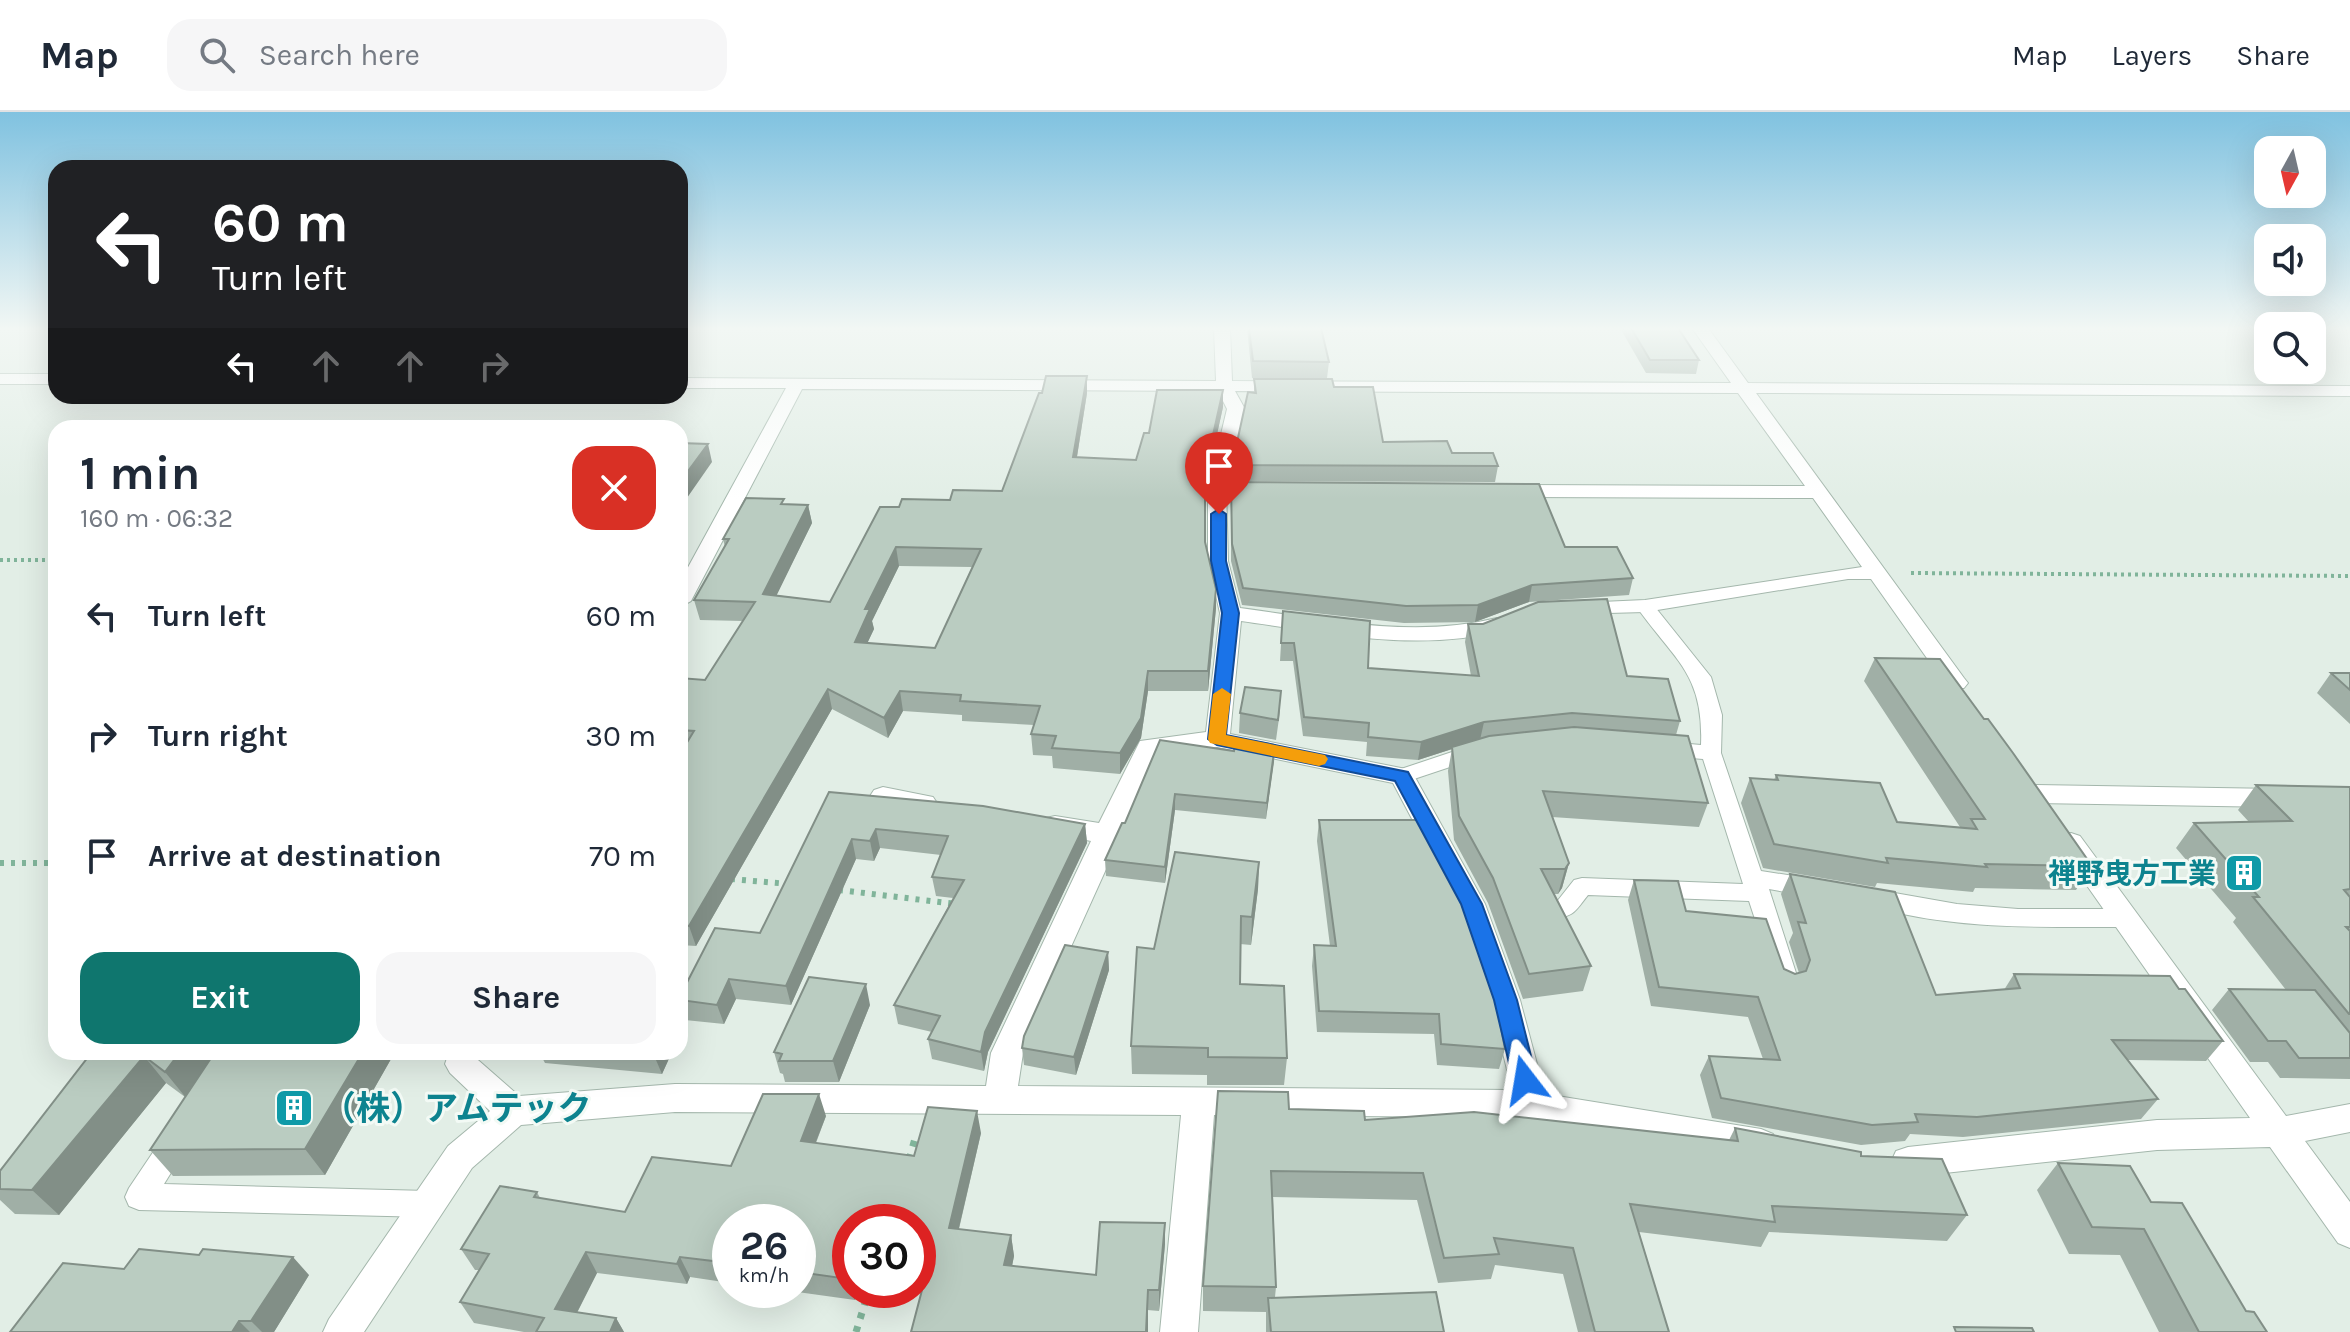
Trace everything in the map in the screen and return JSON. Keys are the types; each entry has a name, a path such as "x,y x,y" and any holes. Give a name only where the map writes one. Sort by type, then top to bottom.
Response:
{"street":[{"path":"688,586 796,385"},
{"path":"1210,385 2350,391"},
{"path":"1217,739 1231,613 1218,561 1236,409 1224,385"},
{"path":"1744,387 1971,703"},
{"path":"1493,491 1820,492"},
{"path":"1559,609 1645,606 1848,573 1878,573"},
{"path":"1231,613 1404,633 1479,632 1517,616"},
{"path":"1000,1100 1007,1053 1149,747 1217,739 1402,776 1471,904 1505,1000 1532,1107"},
{"path":"2017,768 2350,1231"},
{"path":"2036,794 2303,799"},
{"path":"883,796 943,806"},
{"path":"1032,821 1107,834"},
{"path":"462,1060 461,1064 513,1111"},
{"path":"342,1332 460,1157 513,1111 675,1098 1505,1103 1605,1116 1787,1149"},
{"path":"1179,1332 1199,1101"},
{"path":"1878,1166 2157,1135 2277,1132 2350,1118"}],"lane":[{"path":"1645,606 1701,677 1712,715 1711,753 1786,981"},
{"path":"1402,776 1495,748"},
{"path":"1647,748 1711,753"},
{"path":"1563,909 1582,886 1757,886 1840,893 1957,913 2018,918 2124,918"},
{"path":"192,1118 139,1197 428,1204"}],"path":[{"path":"0,560 48,560"},
{"path":"1878,573 2350,576"},
{"path":"0,863 48,863"},
{"path":"722,878 800,885"},
{"path":"832,889 958,905"},
{"path":"904,1176 927,1100"},
{"path":"856,1332 863,1308"}],"building":[{"path":"1044,385 1085,385 1073,457 1136,460 1144,433 1149,433 1157,390 1223,390 1205,471 1205,542 1216,589 1208,671 1148,671 1141,718 1120,753 1052,748 1056,736 1031,734 1040,706 960,701 961,695 900,691 884,718 828,689 688,926 688,741 694,731 688,731 688,679 705,680 755,602 694,600 729,539 723,539 746,498 784,499 781,504 808,505 763,594 830,602 880,507 899,507 902,499 950,500 953,490 1002,491 1039,393 1042,393","holes":["896,547 981,549 935,648 855,642 870,609 865,609"]},
{"path":"1255,385 1373,387 1383,442 1447,441 1452,453 1493,453 1498,466 1232,465 1248,392 1256,393"},
{"path":"688,443 708,444 688,471"},
{"path":"1231,482 1539,484 1565,547 1617,547 1633,578 1532,585 1478,605 1406,606 1243,588 1232,544"},
{"path":"1607,599 1627,676 1668,679 1680,721 1572,713 1484,722 1421,742 1368,737 1369,723 1304,717 1294,643 1281,643 1283,611 1370,621 1368,668 1479,676 1468,624 1483,624 1538,602"},
{"path":"1875,658 1940,659 2013,753 2092,866 1985,864 1987,867 1886,858 1888,863 1774,844 1750,778 1778,780 1776,775 1880,783 1897,822 1977,829 1971,819 1985,819"},
{"path":"2331,673 2350,673 2350,690"},
{"path":"1245,687 1281,691 1278,720 1240,713"},
{"path":"1574,727 1688,736 1708,803 1543,791 1569,863 1565,869 1541,869 1591,966 1529,974 1493,878 1459,816 1452,747 1489,736"},
{"path":"1236,738 1275,745 1267,803 1175,794 1165,867 1105,860 1122,823 1125,823 1160,740 1234,751"},
{"path":"2256,785 2350,787 2350,889 2344,890 2350,897 2350,927 2346,927 2350,931 2350,1014 2253,897 2259,897 2194,823 2292,821"},
{"path":"829,792 983,806 1085,824 985,1032 981,1052 928,1039 940,1016 894,1005 964,880 932,877 948,836 876,829 870,841 852,839 786,986 729,979 717,1005 688,1001 688,980 715,928 760,933"},
{"path":"1319,820 1424,820 1458,884 1492,980 1505,1049 1441,1044 1439,1014 1319,1011 1314,945 1336,946"},
{"path":"1175,852 1259,862 1252,917 1241,916 1240,984 1284,986 1287,1058 1208,1057 1208,1048 1131,1046 1137,947 1154,949"},
{"path":"1790,874 1895,892 1936,995 2020,988 2014,974 2170,976 2179,989 2185,989 2223,1041 2112,1040 2158,1099 1977,1117 1915,1114 1918,1122 1872,1125 1721,1098 1709,1056 1780,1060 1758,997 1659,987 1634,880 1678,881 1686,911 1766,919 1784,969 1795,974 1806,971 1810,960 1798,922 1806,923"},
{"path":"1065,945 1108,952 1074,1057 1022,1048 1024,1036"},
{"path":"809,977 866,984 833,1061 779,1061 782,1054 774,1052"},
{"path":"2229,989 2315,990 2350,1033 2350,1058 2299,1058 2286,1041 2268,1041"},
{"path":"86,1060 141,1060 32,1190 0,1189 0,1171"},
{"path":"149,1060 174,1060 165,1072"},
{"path":"210,1060 358,1060 305,1149 150,1150"},
{"path":"1218,1091 1288,1092 1289,1109 1364,1111 1365,1120 1474,1112 1738,1141 1735,1128 1861,1152 1861,1156 1942,1159 1967,1215 1772,1206 1775,1222 1630,1204 1669,1332 1595,1332 1573,1248 1494,1238 1499,1254 1444,1258 1423,1173 1271,1171 1276,1287 1203,1286"},
{"path":"763,1094 819,1094 801,1141 914,1156 928,1107 977,1111 949,1228 1011,1235 1004,1265 1096,1275 1100,1222 1165,1223 1159,1290 1148,1290 1146,1332 911,1332 917,1308 936,1308 936,1204 832,1204 832,1277 816,1275 816,1204 712,1204 712,1261 680,1257 677,1264 586,1252 555,1309 616,1318 610,1332 536,1332 544,1318 460,1302 489,1254 461,1249 500,1186 537,1192 534,1197 625,1212 652,1157 731,1166"},
{"path":"2058,1163 2130,1166 2151,1202 2182,1203 2246,1311 2254,1312 2267,1332 2199,1332 2144,1229 2092,1227"},
{"path":"139,1249 199,1255 203,1249 293,1257 251,1321 239,1321 232,1332 10,1332 63,1263 124,1269"},
{"path":"1436,1292 1444,1332 1271,1332 1268,1298"},
{"path":"1954,1327 2032,1328 2034,1332 1956,1332"}],"slow traffic":[{"path":"1222,694 1217,739 1319,759"}],"place":[{"name":"禅野曳方工業","path":"2244,873"},
{"name":"（株）アムテック","path":"294,1108"}],"route":[{"path":"1219,514 1218,561 1231,613 1217,739 1402,776 1471,904 1505,1000 1525,1080"}]}
